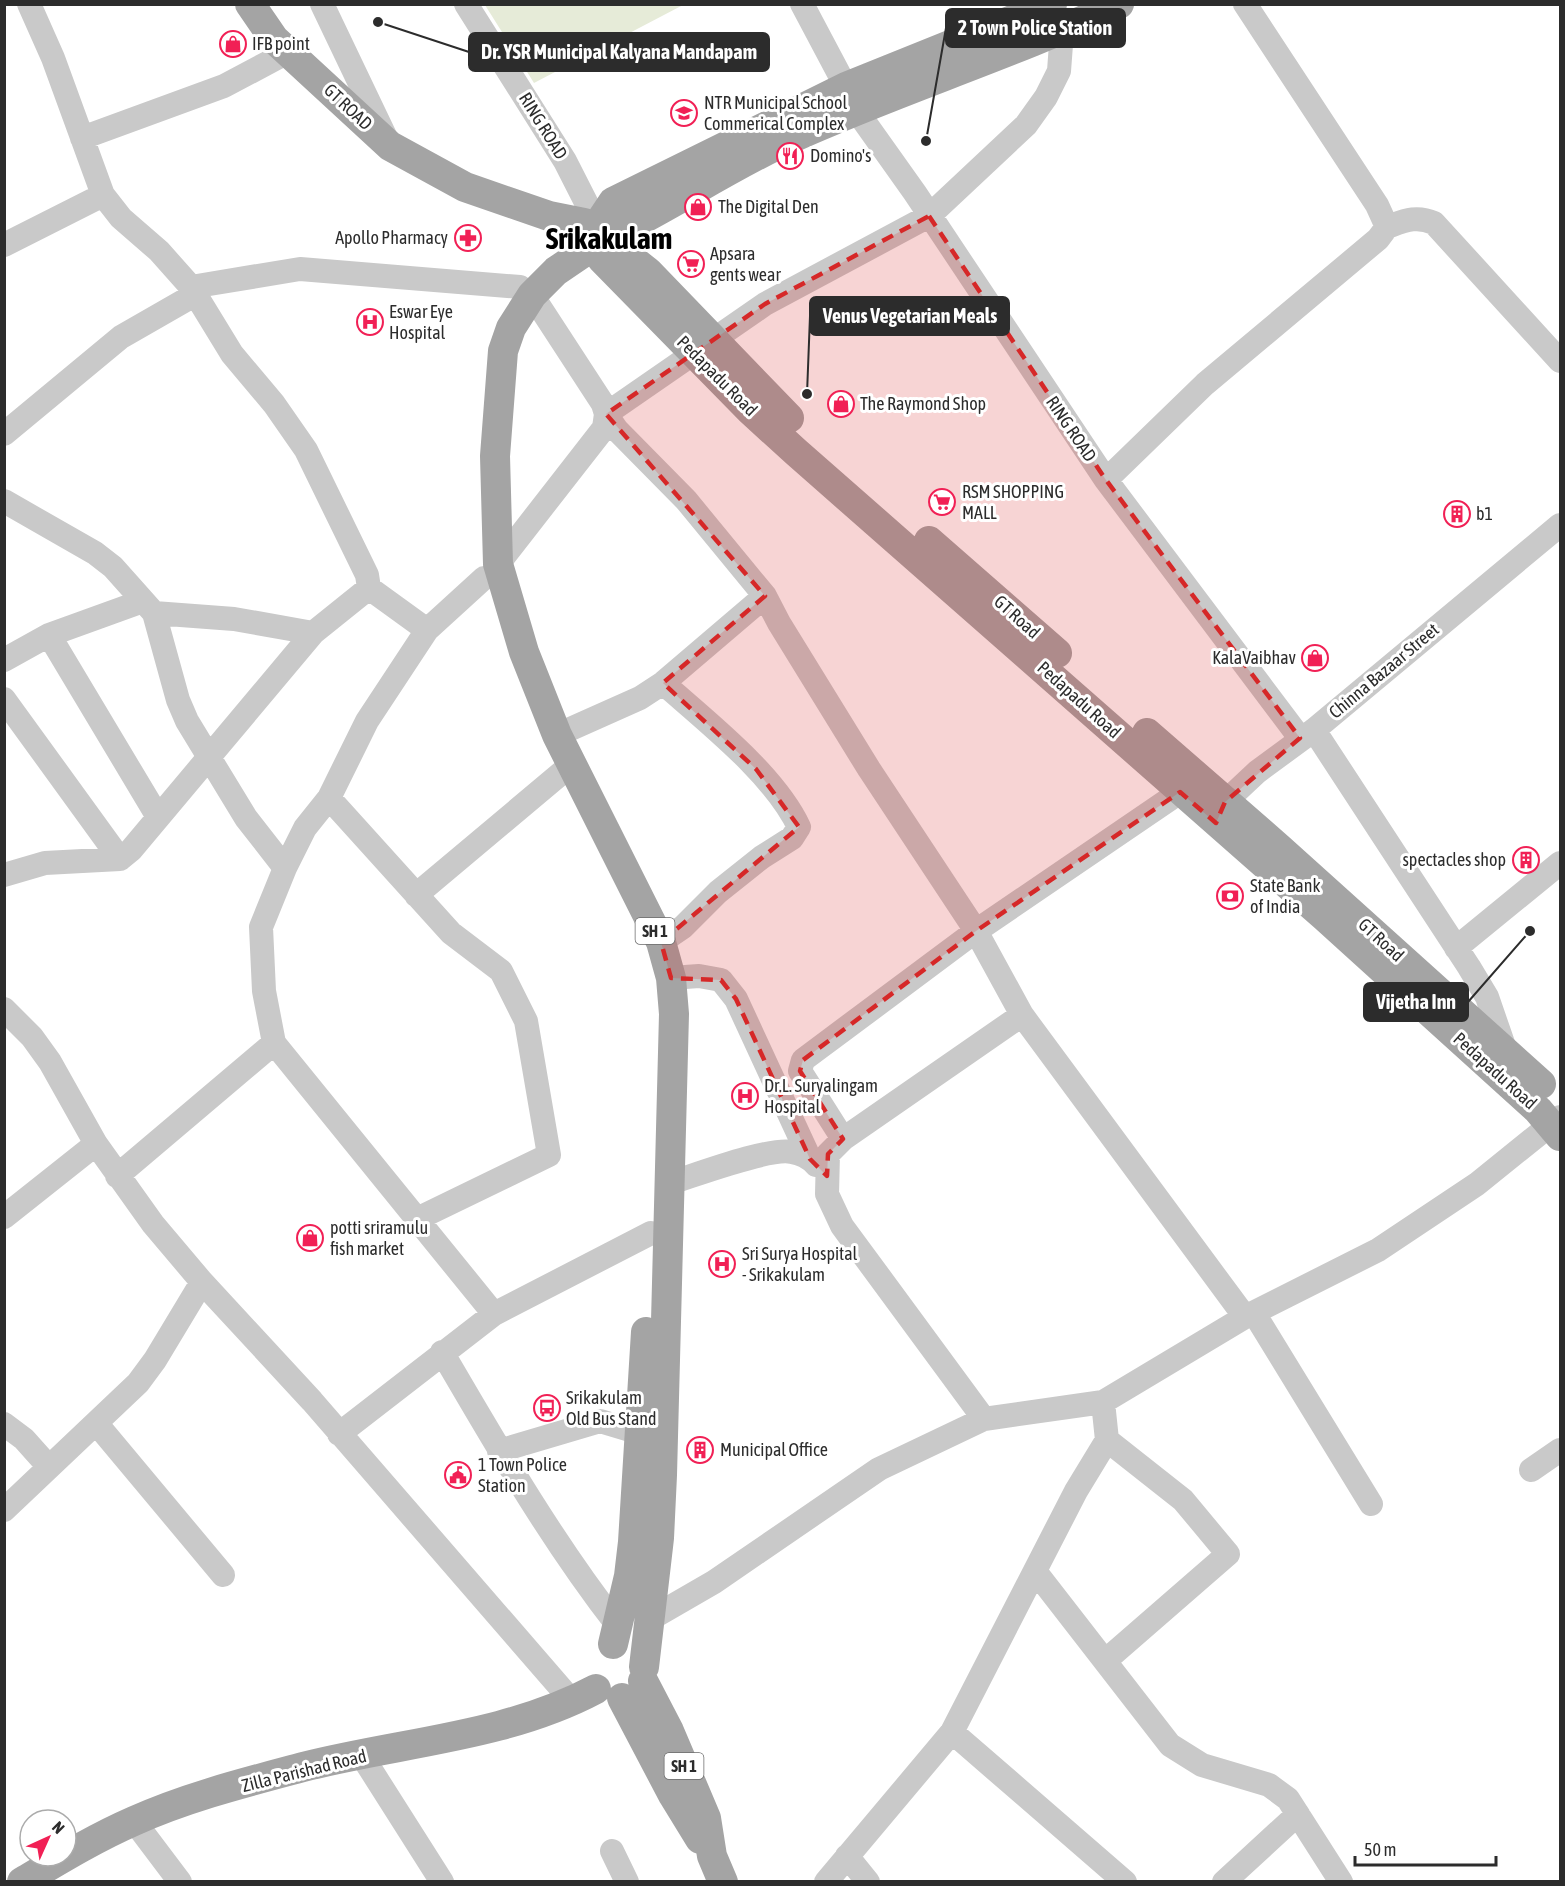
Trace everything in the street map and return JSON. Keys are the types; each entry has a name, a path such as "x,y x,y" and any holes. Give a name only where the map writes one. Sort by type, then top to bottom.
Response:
{"main road":[{"name":"GT ROAD","path":"250,4 274,39 390,146 465,187 549,216 593,237"},
{"name":"SH 1","path":"615,1687 651,1619 659,1538 674,1014 671,978 661,942 564,769 557,735 491,571 479,534 477,425 479,401 491,341 500,317 526,291 550,260 593,237 613,202 851,98 1057,18 1119,4"},
{"name":"Pedapadu Road","path":"593,237 705,347 796,452 1088,707 1180,792 1220,813 1325,917 1558,1120"},
{"name":"GT Road","path":"705,347 765,396 1007,608 1220,813 1506,1052 1558,1120"},
{"name":"SH 1","path":"491,571 499,636 642,936 658,999 651,1233 640,1433 629,1576 616,1635 591,1661 590,1676 615,1687 688,1823 717,1869"},
{"name":"SH 1","path":"615,1687 633,1649 616,1635"},
{"name":"Zilla Parishad Road","path":"22,1881 134,1821 194,1799 304,1767 507,1724 615,1687"}],"street":[{"path":"29,4 53,58 103,195 121,218 159,250 193,290 232,354 274,404 306,450 368,575 369,588 427,630"},
{"path":"322,4 390,146"},
{"name":"RING ROAD","path":"466,4 565,161 593,237"},
{"name":"RING ROAD","path":"802,4 851,98 1106,480 1307,734 1456,948 1487,997 1506,1052"},
{"path":"1245,4 1377,205 1387,227"},
{"path":"494,1314 274,1043 264,991 261,927 285,868 304,828 329,798 367,721 427,630 491,571 604,428 606,414 765,304 929,216 1026,125 1046,97 1059,71 1057,18"},
{"path":"82,138 224,86 288,52"},
{"path":"4,244 103,195"},
{"path":"1106,480 1205,384 1378,239 1387,227 1410,219 1422,218 1434,223 1560,361"},
{"path":"4,434 121,337 193,290 221,280 300,269 526,291 603,404 606,414 617,430 686,500 765,596 779,624 869,768 976,931 1022,1016 1250,1315 1371,1504"},
{"path":"4,501 95,553 113,567 148,607 187,721 246,818 285,868"},
{"name":"Chinna Bazaar Street","path":"1220,813 1307,734 1560,525"},
{"path":"4,875 45,863 120,859 131,850 313,633 369,588"},
{"path":"557,735 640,699 663,683 765,596"},
{"path":"4,660 49,635 148,607 313,633"},
{"path":"49,635 158,817"},
{"path":"661,942 683,927 717,892 762,857 792,838 799,827 794,816 756,769 663,683"},
{"path":"4,699 120,859"},
{"path":"416,896 564,769"},
{"path":"843,1139 800,1071 803,1060 976,931 1180,792"},
{"path":"329,798 451,933 501,971 526,1021 549,1155 417,1220"},
{"path":"1456,948 1560,863"},
{"path":"671,978 699,976 721,980 736,999 810,1159 827,1176"},
{"path":"4,1009 32,1037 50,1062 96,1144 117,1176 202,1282 339,1434 615,1687"},
{"path":"984,1419 842,1226 827,1194 828,1154 843,1139 1022,1016"},
{"path":"117,1176 274,1043"},
{"path":"651,1619 714,1582 879,1469 984,1419 1103,1402 1250,1315 1348,1266 1426,1220 1477,1184 1558,1120"},
{"path":"7,1210 96,1144"},
{"path":"670,1182 766,1155 790,1151 810,1159"},
{"path":"339,1434 494,1314 651,1233"},
{"path":"4,1510 138,1383 155,1360 202,1282"},
{"path":"442,1352 499,1451 616,1635"},
{"path":"826,1881 952,1732 1076,1491 1107,1440 1103,1402"},
{"path":"499,1451 600,1421 640,1433"},
{"path":"96,1423 223,1575"},
{"path":"4,1424 24,1439 49,1467"},
{"path":"1105,1660 1228,1554 1183,1500 1107,1440"},
{"path":"1531,1470 1560,1450"},
{"path":"1035,1571 1170,1745 1202,1765 1269,1785 1288,1799 1341,1881"},
{"path":"952,1732 1125,1881"},
{"path":"362,1756 442,1881"},
{"path":"1224,1881 1298,1814"},
{"path":"134,1821 180,1881"},
{"path":"612,1851 627,1881"},
{"path":"847,1856 868,1881"}],"highlighted area":[{"path":"929,216 1106,480 1300,738 1225,802 1216,823 1180,792 976,931 803,1060 800,1071 843,1139 828,1154 827,1176 810,1159 736,999 721,980 671,978 661,942 799,827 756,769 663,683 765,596 606,414 765,304"}],"green space":[{"path":"485,5 683,5 534,83"}],"place":[{"name":"Dr. YSR Municipal Kalyana Mandapam","path":"378,22"},
{"name":"IFB point","path":"233,44"},
{"name":"NTR Municipal School Commerical Complex","path":"684,113"},
{"name":"2 Town Police Station","path":"926,141"},
{"name":"Domino's","path":"790,156"},
{"name":"The Digital Den","path":"698,207"},
{"name":"Apollo Pharmacy","path":"468,238"},
{"name":"Apsara gents wear","path":"691,264"},
{"name":"Eswar Eye Hospital","path":"370,322"},
{"name":"Venus Vegetarian Meals","path":"807,394"},
{"name":"The Raymond Shop","path":"841,404"},
{"name":"RSM SHOPPING MALL","path":"942,502"},
{"name":"b1","path":"1457,514"},
{"name":"KalaVaibhav","path":"1315,658"},
{"name":"spectacles shop","path":"1526,860"},
{"name":"State Bank of India","path":"1230,896"},
{"name":"Vijetha Inn","path":"1530,931"},
{"name":"Dr.L. Suryalingam Hospital","path":"745,1096"},
{"name":"potti sriramulu fish market","path":"310,1238"},
{"name":"Sri Surya Hospital - Srikakulam","path":"722,1264"},
{"name":"Srikakulam Old Bus Stand","path":"547,1408"},
{"name":"Municipal Office","path":"700,1450"},
{"name":"1 Town Police Station","path":"458,1475"}],"district":[{"name":"Srikakulam","path":"609,239"}]}
